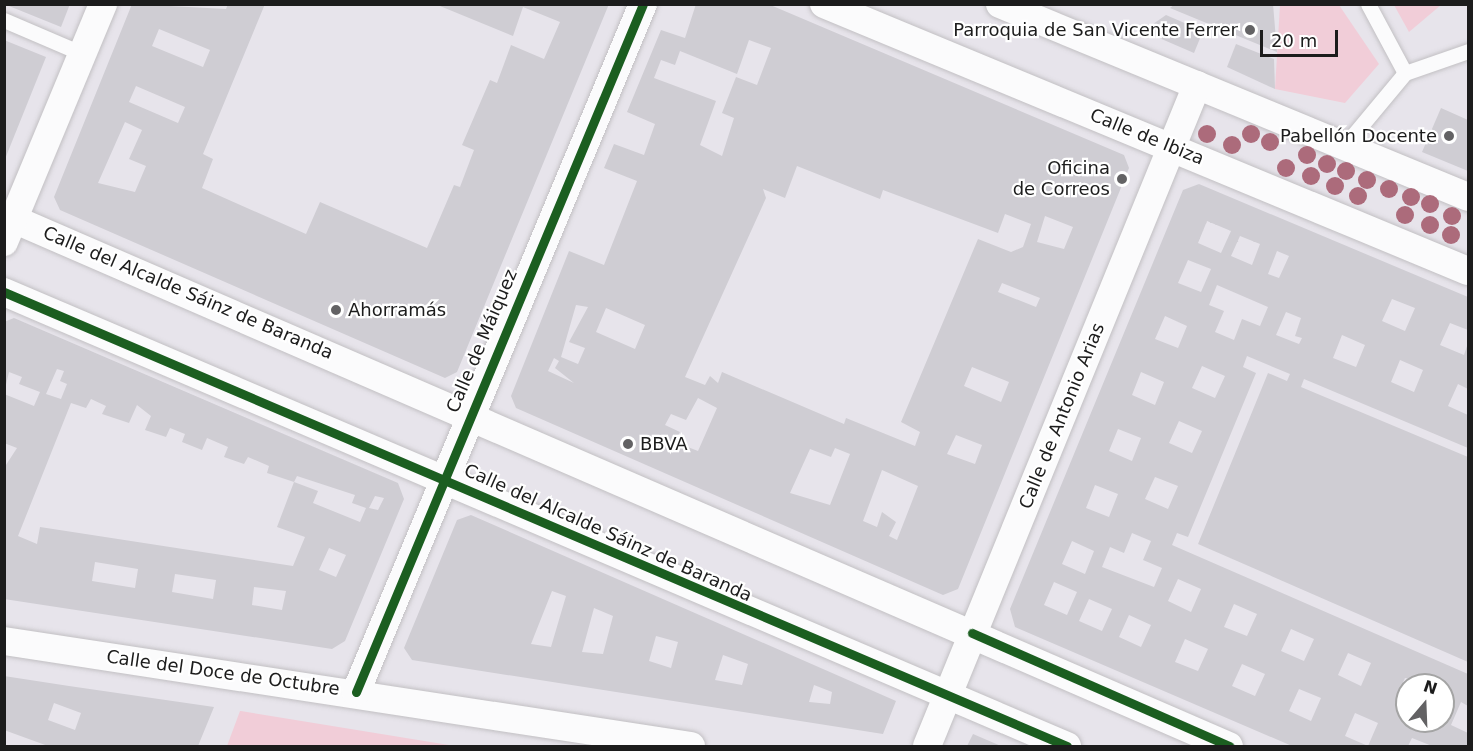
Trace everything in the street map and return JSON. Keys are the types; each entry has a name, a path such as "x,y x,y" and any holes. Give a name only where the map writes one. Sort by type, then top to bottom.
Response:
{"street":[{"path":"8,225 103,4"},
{"name":"Calle de Máiquez","path":"356,692 469,414 643,4"},
{"name":"Calle de Ibiza","path":"824,4 1468,271"},
{"path":"1000,4 1468,197"},
{"name":"Calle de Antonio Arias","path":"927,747 1197,85"},
{"name":"Calle del Alcalde Sáinz de Baranda","path":"8,225 469,414 1229,747"},
{"name":"Calle del Alcalde Sáinz de Baranda","path":"4,292 1066,747"},
{"name":"Calle del Doce de Octubre","path":"4,641 356,692 691,747"}],"lane":[{"path":"1368,4 1405,73"},
{"path":"4,20 83,54"},
{"path":"1345,145 1405,73 1468,51"}],"shaded area":[{"path":"1280,5 1339,5 1379,64 1345,103 1275,89"},
{"path":"1394,5 1441,5 1409,32"},
{"path":"241,711 455,746 227,746"}],"building":[{"path":"4,4 70,4 61,27"},
{"path":"132,4 226,9 228,4 265,4 203,154 213,159 202,188 306,234 320,202 427,248 454,185 460,187 474,150 462,145 490,80 497,83 511,45 544,59 560,22 523,7 513,36 435,4 609,4 457,372 445,378 60,210 54,197","holes":["159,29 210,50 203,67 152,46","136,86 185,107 178,123 129,102","125,122 142,130 129,159 146,166 135,192 98,183"]},
{"path":"696,4 768,4 1124,155 1129,168 958,589 943,595 516,408 511,396 569,251 604,265 637,181 604,168 614,144 644,155 655,124 627,112 661,30 685,38","holes":["749,40 771,48 757,85 736,77 722,113 734,118 722,156 700,145 716,101 654,78 661,60 675,65 680,51 737,74","797,166 880,199 883,190 998,233 1005,214 1031,224 1023,247 1011,252 978,239 901,422 920,432 915,446 846,418 844,424 722,372 718,383 710,376 705,385 685,377 766,198 763,189 785,198","1045,216 1073,227 1064,249 1037,242","1002,283 1040,298 1036,307 998,292","576,305 588,307 569,342 585,348 578,364 561,357","606,308 645,325 635,349 596,332","554,358 559,361 555,368 574,383 548,371","972,367 1009,382 1001,402 964,386","698,398 717,408 698,451 675,442 680,432 665,425 671,414 686,420","956,435 982,445 975,464 947,454","835,448 850,454 830,505 790,493 810,449 831,457","882,470 918,486 897,540 889,536 896,522 882,512 877,527 863,521"]},
{"name":"Parroquia de San Vicente Ferrer","path":"1175,4 1273,4 1277,52 1170,8"},
{"path":"1166,15 1203,31 1194,53 1143,31"},
{"path":"4,40 46,57 5,159 4,159"},
{"path":"1236,44 1274,59 1275,89 1227,67"},
{"name":"Pabellón Docente","path":"1441,108 1468,120 1468,171 1422,152"},
{"path":"1199,184 1468,297 1468,330 1450,323 1440,345 1464,355 1468,343 1468,389 1458,384 1448,406 1468,415 1468,448 1304,379 1301,387 1468,457 1468,662 1198,544 1268,373 1287,381 1290,374 1247,356 1243,367 1256,373 1188,537 1177,533 1172,545 1468,674 1468,706 1461,702 1455,716 1455,673 1395,673 1395,733 1455,733 1455,727 1468,733 1468,746 1432,746 1412,738 1408,746 1368,746 1292,746 1015,627 1010,609 1183,190","holes":["1207,221 1231,231 1221,253 1198,243","1240,236 1260,244 1252,265 1231,256","1277,251 1289,256 1279,278 1268,274","1188,260 1211,269 1201,292 1178,283","1217,285 1268,307 1260,326 1242,319 1234,340 1215,332 1224,311 1209,305","1392,299 1415,308 1405,331 1382,321","1286,312 1301,318 1295,336 1302,338 1299,344 1276,335","1165,316 1187,326 1178,348 1155,339","1342,335 1365,345 1356,367 1333,358","1400,360 1423,370 1414,392 1391,382","1202,366 1225,376 1215,398 1192,388","1141,372 1164,382 1155,405 1132,395","1179,421 1202,431 1192,453 1169,443","1118,429 1141,438 1132,461 1109,451","1155,477 1178,486 1168,509 1145,499","1095,485 1118,494 1109,517 1086,508","1132,533 1151,541 1143,560 1162,568 1154,587 1102,567 1110,547 1124,553","1072,541 1094,551 1085,574 1062,564","1178,579 1201,589 1191,612 1168,601","1054,582 1077,592 1067,615 1044,605","1089,599 1112,609 1102,631 1079,621","1234,604 1257,614 1247,636 1224,627","1129,615 1151,625 1141,647 1119,637","1291,629 1314,639 1304,661 1281,651","1185,639 1208,649 1198,671 1175,662","1348,653 1371,663 1361,686 1338,675","1242,664 1265,674 1255,696 1232,686","1299,689 1321,698 1311,721 1289,711","1355,713 1378,723 1368,746 1345,736"]},
{"path":"14,318 398,483 404,499 345,641 332,649 4,599 4,468 17,448 4,443 4,394 34,406 40,392 19,384 22,377 9,372 4,393 4,322","holes":["57,369 64,371 60,381 67,384 61,399 46,394","91,399 106,406 102,414 129,423 137,405 151,416 145,430 166,437 170,428 185,434 182,442 202,450 207,438 228,447 224,457 244,464 248,457 269,466 267,473 294,482 277,527 305,537 293,566 40,527 37,544 18,536 71,403 86,408","297,476 355,495 352,503 366,508 360,522 313,503 318,491 294,482","375,496 384,498 378,510 369,508","329,548 346,555 336,577 319,570","95,562 138,569 135,588 92,581","175,574 216,580 213,599 172,592","254,587 286,591 282,610 252,605"]},
{"path":"471,515 896,701 883,734 412,660 404,648 457,520","holes":["552,591 566,596 551,647 531,644","594,608 613,616 603,654 582,652","656,636 678,642 671,668 649,661","723,655 748,664 742,685 715,680","814,685 832,692 830,704 809,702"]},
{"path":"4,676 214,707 198,746 48,746 4,730","holes":["54,703 81,713 75,730 48,720"]},
{"path":"973,734 1001,746 967,746"}],"cycle path":[{"path":"356,692 643,4"},
{"path":"4,292 1067,746"},
{"path":"972,633 1229,746"}],"place":[{"name":"Parroquia de San Vicente Ferrer","path":"1250,30"},
{"name":"Pabellón Docente","path":"1449,136"},
{"name":"Oficina de Correos","path":"1122,179"},
{"name":"Ahorramás","path":"336,310"},
{"name":"BBVA","path":"628,444"}]}
